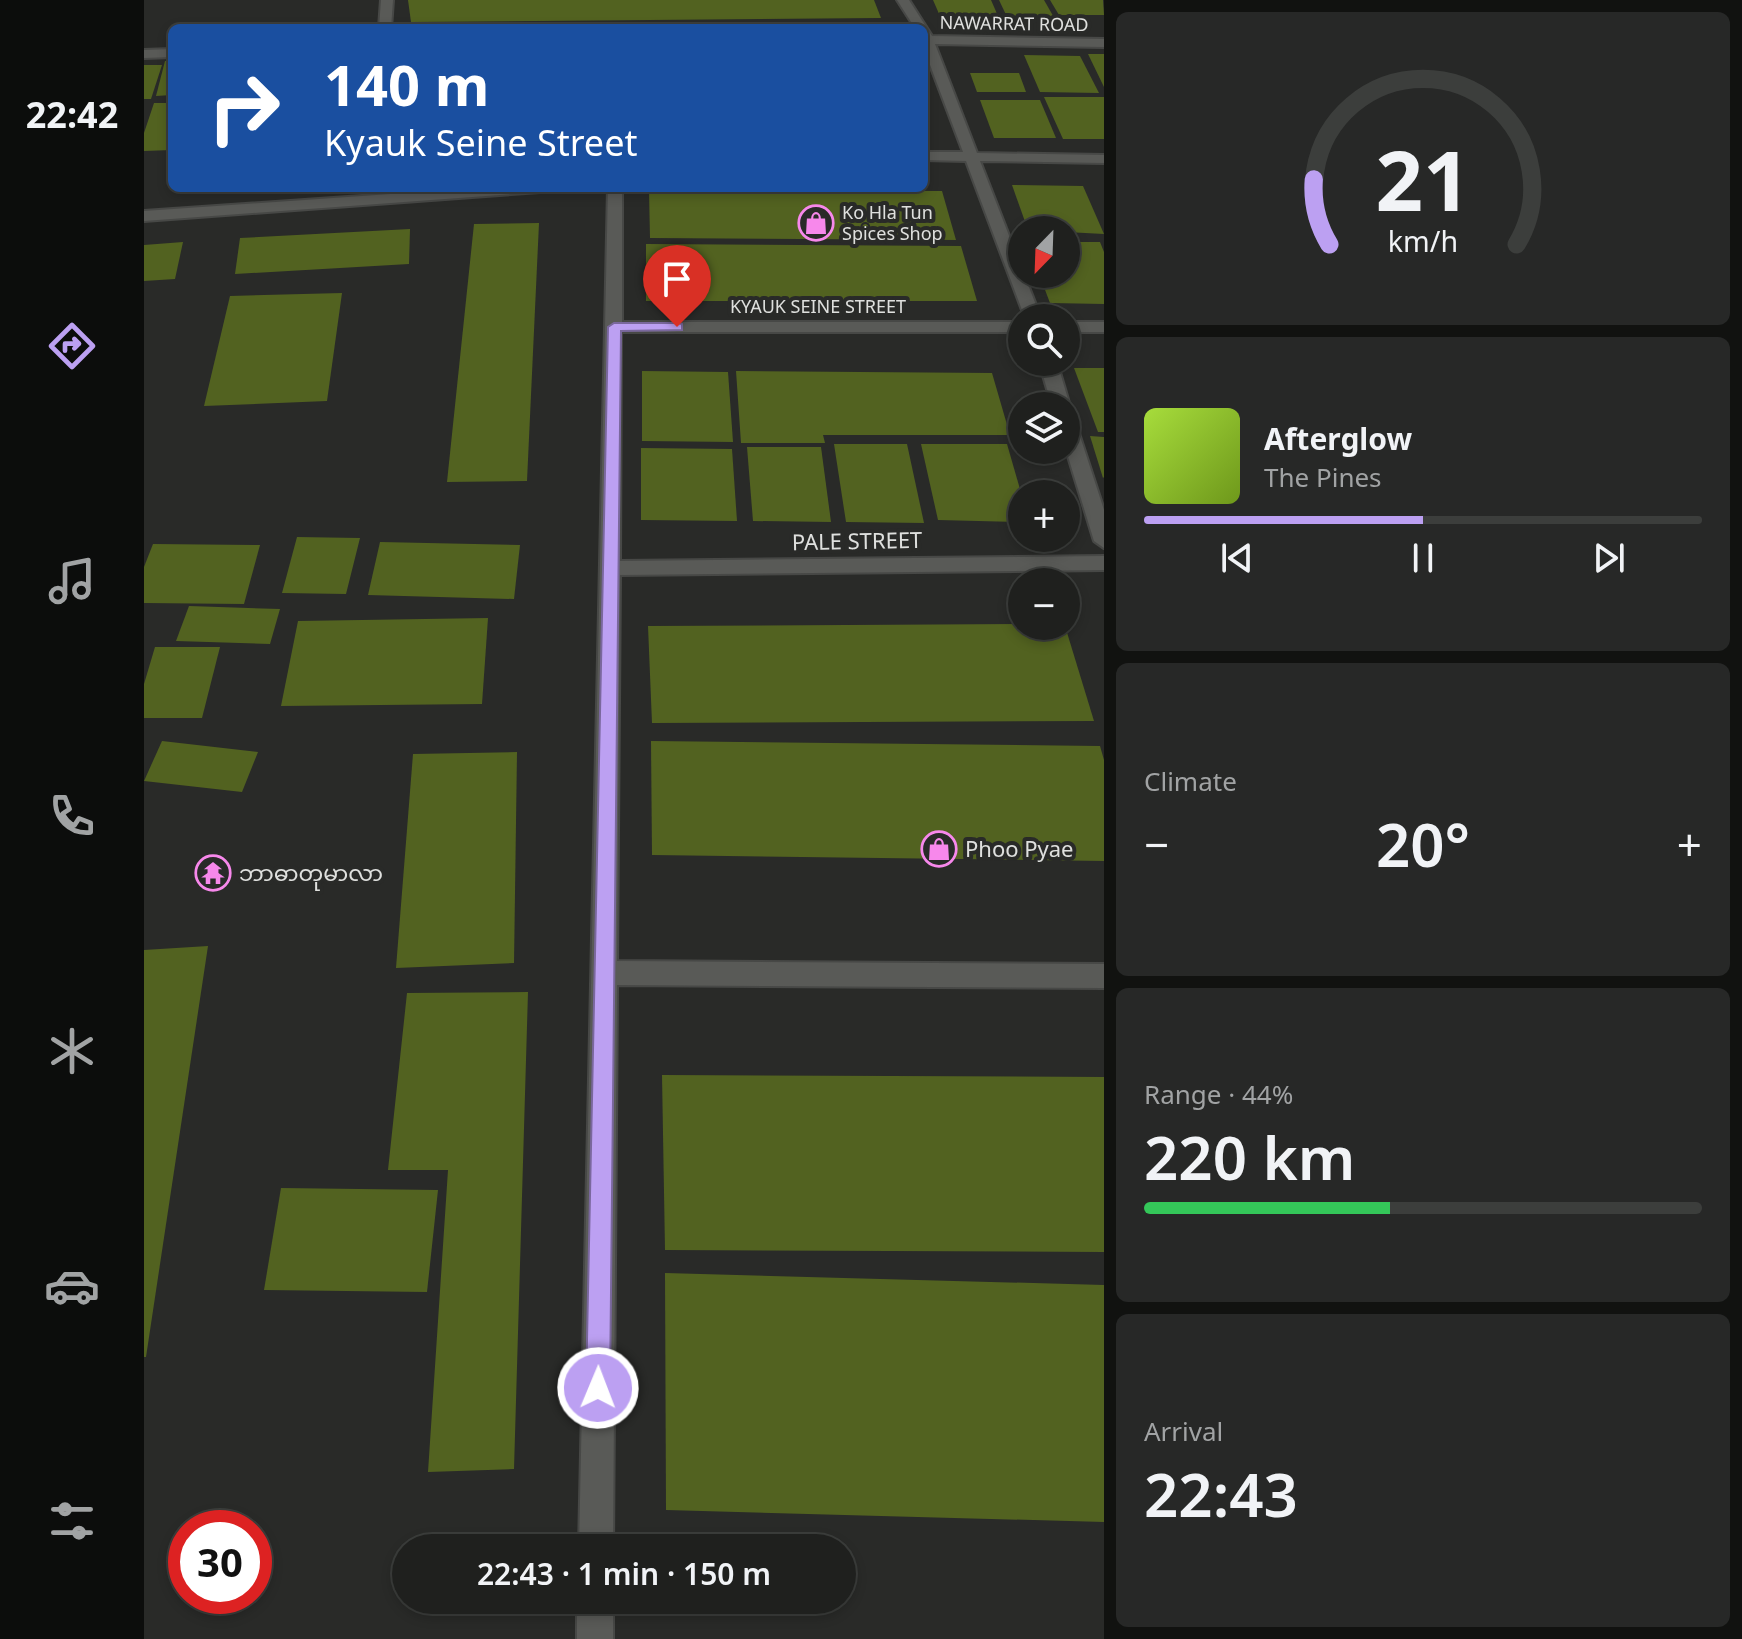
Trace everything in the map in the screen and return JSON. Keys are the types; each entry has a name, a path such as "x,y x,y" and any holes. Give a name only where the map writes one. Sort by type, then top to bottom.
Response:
{"street":[{"path":"385,24 387,0"},
{"path":"903,0 918,24"},
{"name":"NAWARRAT ROAD","path":"928,35 1104,43"},
{"path":"928,43 1028,304"},
{"path":"144,54 168,53"},
{"path":"928,156 1104,159"},
{"path":"144,216 483,192"},
{"path":"596,1534 615,192"},
{"name":"KYAUK SEINE STREET","path":"614,327 1008,327"},
{"path":"1080,327 1104,327"},
{"path":"1080,464 1104,541"},
{"name":"PALE STREET","path":"610,568 1104,563"},
{"path":"604,973 1104,976"},
{"path":"595,1614 595,1639"}],"building":[{"path":"408,0 874,0 881,18 411,22"},
{"path":"933,0 991,0 1001,23 943,23"},
{"path":"999,0 1044,0 1056,21 1009,21"},
{"path":"1050,0 1103,0 1104,15 1059,15"},
{"path":"1088,54 1104,54 1104,87"},
{"path":"1024,55 1080,56 1099,93 1040,92"},
{"path":"165,61 168,61 168,95 156,96"},
{"path":"144,65 162,65 151,99 144,99"},
{"path":"970,73 1019,73 1026,92 977,92"},
{"path":"1044,97 1104,97 1104,139 1063,139"},
{"path":"980,100 1040,100 1056,138 994,138"},
{"path":"154,103 168,103 168,150 144,151 144,133"},
{"path":"1012,185 1083,186 1104,234 1080,233 1080,216 1023,216"},
{"path":"942,191 956,240 650,238 649,192"},
{"path":"539,223 527,481 447,482 474,224"},
{"path":"410,229 409,264 235,274 240,238"},
{"path":"183,242 175,279 144,281 144,245"},
{"path":"1080,242 1100,242 1104,252 1104,304 1050,303 1044,288 1080,288"},
{"path":"646,244 961,246 977,301 646,301"},
{"path":"342,293 327,401 204,406 230,296"},
{"path":"1080,368 1104,368 1104,432 1098,432 1077,376 1080,376"},
{"path":"642,371 728,372 733,442 642,441"},
{"path":"736,371 992,373 1008,428 1008,435 823,435 825,443 741,443"},
{"path":"1090,436 1104,437 1103,478"},
{"path":"834,444 907,444 924,523 846,522"},
{"path":"921,444 1007,444 1008,464 1013,464 1017,480 1008,480 1008,522 938,520"},
{"path":"747,447 821,447 831,522 753,521"},
{"path":"641,448 732,449 737,521 641,520"},
{"path":"297,537 360,538 346,594 282,593"},
{"path":"380,542 520,545 514,599 368,595"},
{"path":"153,544 260,545 244,604 144,603 144,567"},
{"path":"189,606 280,609 270,644 176,641"},
{"path":"488,618 482,704 281,706 298,621"},
{"path":"1008,624 1008,640 1069,640 1094,721 652,723 648,626"},
{"path":"155,647 220,647 202,718 144,718 144,684"},
{"path":"162,741 258,752 242,792 144,781"},
{"path":"651,741 1100,746 1104,760 1104,861 652,855"},
{"path":"517,752 514,963 396,968 413,754"},
{"path":"208,946 146,1357 144,1357 144,950"},
{"path":"528,992 514,1469 428,1472 448,1170 388,1170 407,993"},
{"path":"662,1075 1104,1077 1104,1252 665,1250"},
{"path":"281,1188 438,1190 427,1292 264,1290"},
{"path":"665,1273 1104,1285 1104,1522 666,1510"}],"place":[{"name":"Ko Hla Tun Spices Shop","path":"816,223"},
{"name":"Phoo Pyae","path":"939,849"},
{"name":"ဘာဓာတုမာလာ","path":"213,873"}],"route":[{"path":"598,1388 614,327 677,327"}]}
